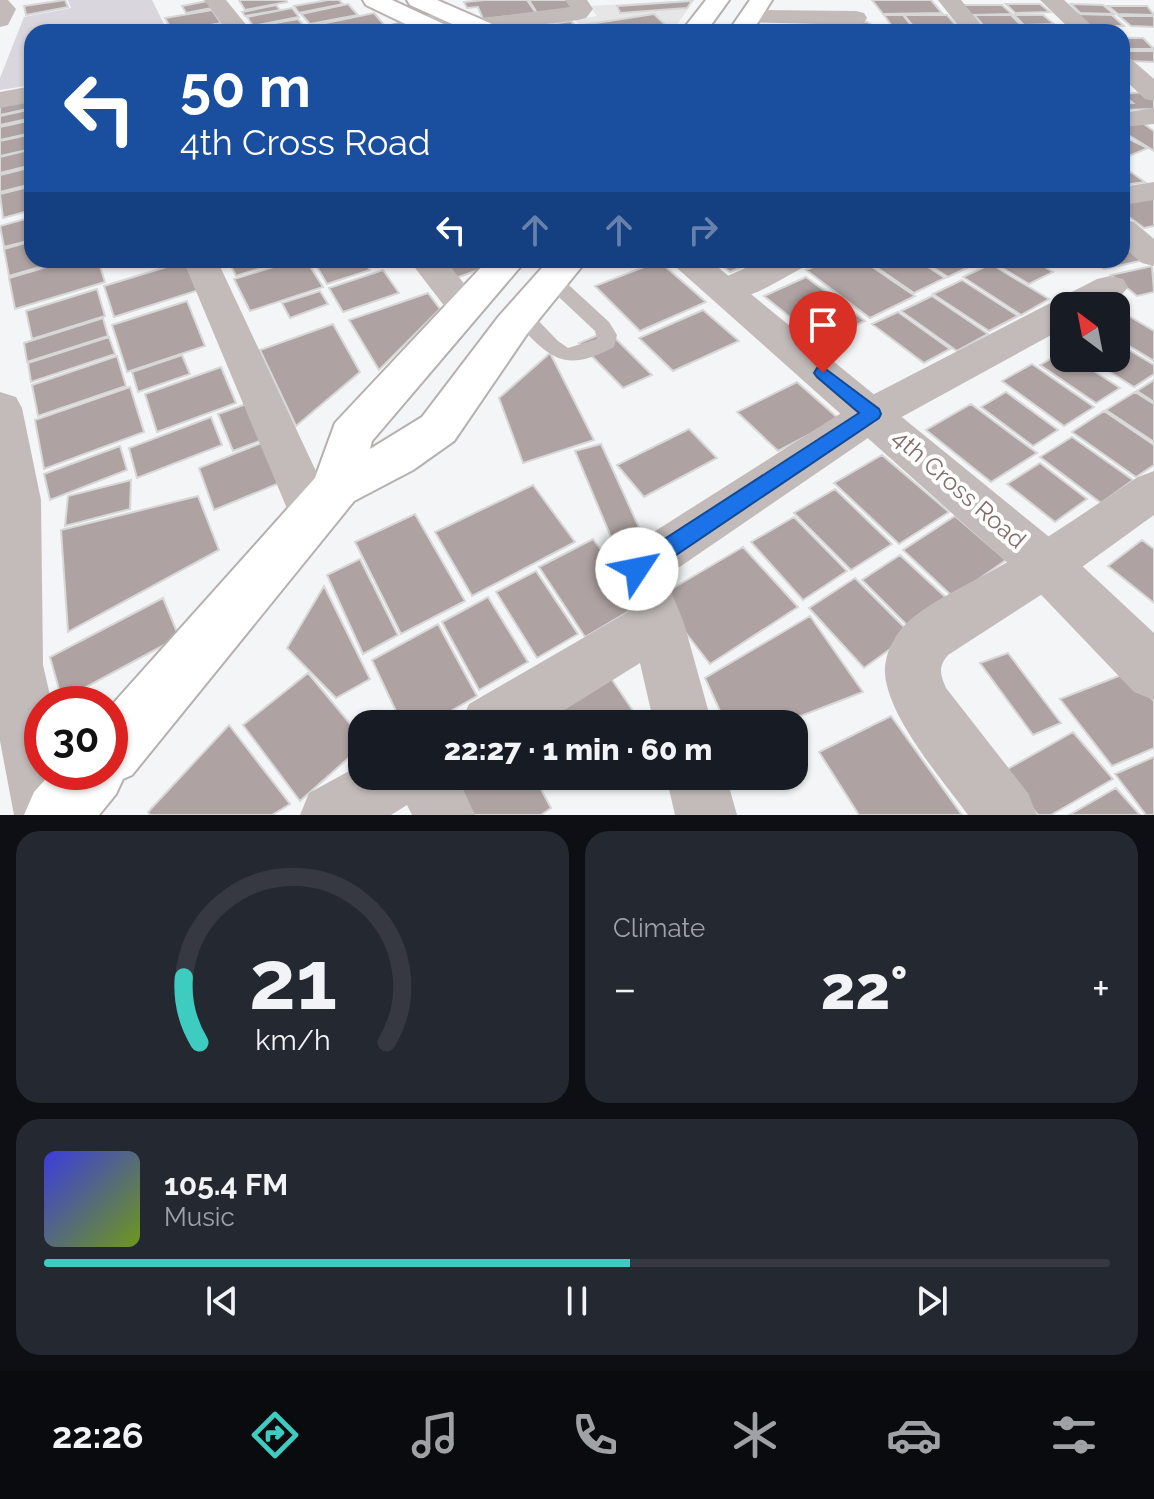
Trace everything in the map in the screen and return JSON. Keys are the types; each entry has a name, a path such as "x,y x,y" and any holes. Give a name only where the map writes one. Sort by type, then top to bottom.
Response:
{"main road":[{"path":"374,0 461,24"},
{"path":"699,24 717,0"},
{"path":"325,502 351,435 501,268"},
{"path":"128,732 325,502 438,429 521,315 561,270"},
{"path":"57,815 79,790"}],"street":[{"path":"215,0 234,24"},
{"path":"513,24 578,13 582,9 576,0"},
{"path":"949,0 968,24"},
{"path":"1051,0 1078,24"},
{"path":"0,5 4,9 0,20"},
{"path":"751,16 856,18"},
{"path":"414,24 434,18"},
{"path":"1130,71 1154,93"},
{"path":"0,100 24,96"},
{"path":"1130,119 1154,116"},
{"path":"1130,195 1154,191"},
{"path":"1130,236 1154,256"},
{"path":"204,268 325,502"},
{"path":"432,268 465,308"},
{"name":"4th Cross Road","path":"696,268 872,414 1046,565 1154,672"},
{"path":"725,291 775,268"},
{"path":"1101,292 1110,287"},
{"path":"680,710 658,623 637,569 872,414 1050,319"},
{"path":"0,408 9,503 14,665 47,815"},
{"name":"4th Cross Road","path":"1006,815 925,707 913,675 914,655 929,637 1046,565 1154,490"},
{"path":"512,710 658,623"},
{"path":"331,815 375,790"},
{"path":"432,790 444,815"},
{"path":"700,790 706,815"}],"lane":[{"path":"710,0 717,0"},
{"path":"521,315 558,353 571,357 583,356 607,342 602,327 561,270"}],"shaded area":[{"path":"68,0 152,0 164,24 24,24 24,86 0,90 0,78 24,17 71,8"},
{"path":"694,0 678,24 579,24 575,20 597,16 590,6"}],"building":[{"path":"65,0 68,7 26,15 24,6"},
{"path":"239,0 286,0 287,2 245,10"},
{"path":"339,0 343,4 299,13 294,6"},
{"path":"527,0 536,13 483,19 478,7 467,8 464,2"},
{"path":"529,0 569,0 575,9 537,13"},
{"path":"872,0 931,0 942,13 883,14"},
{"path":"207,1 212,8 186,13 182,6"},
{"path":"692,1 687,8 620,13 617,6"},
{"path":"348,4 358,15 310,24 301,14"},
{"path":"1006,4 1040,4 1050,12 1015,13"},
{"path":"1071,4 1103,5 1114,14 1080,13"},
{"path":"276,5 280,10 245,16 242,12"},
{"path":"962,5 1002,5 1012,14 971,15"},
{"path":"1108,6 1147,6 1154,15 1118,14"},
{"path":"292,8 299,17 252,24 247,17"},
{"path":"212,10 221,23 168,24 165,18"},
{"path":"374,13 383,24 321,24"},
{"path":"654,14 665,24 589,24"},
{"path":"1077,14 1112,15 1122,24 1086,24"},
{"path":"884,15 903,15 910,24 890,24"},
{"path":"904,15 947,15 955,24 911,24"},
{"path":"974,15 1011,15 1020,24 982,24"},
{"path":"1014,15 1043,15 1054,24 1023,24"},
{"path":"1119,16 1154,16 1154,27 1129,24"},
{"path":"298,19 302,24 270,24"},
{"path":"1130,38 1143,38 1154,49 1130,49"},
{"path":"1130,51 1154,51 1154,62 1130,61"},
{"path":"1145,92 1154,99 1154,109 1130,110 1130,103 1133,103 1130,93"},
{"path":"24,100 24,110 0,115 0,105"},
{"path":"24,111 24,120 0,125 0,116"},
{"path":"24,122 24,135 0,140 0,127"},
{"path":"1141,122 1154,131 1154,151 1130,136 1130,124"},
{"path":"24,136 24,151 0,156 0,141"},
{"path":"1130,140 1148,148 1130,156"},
{"path":"24,151 24,167 0,173 0,157"},
{"path":"24,169 24,186 0,192 0,175"},
{"path":"1130,172 1145,182 1130,184"},
{"path":"24,188 24,212 3,218 0,194"},
{"path":"1154,198 1154,226 1144,228 1130,218 1130,202"},
{"path":"24,219 24,242 4,247 0,226"},
{"path":"24,243 24,268 36,268 9,276 4,249"},
{"path":"1130,245 1149,259 1130,263"},
{"path":"1152,266 1154,292 1137,296 1111,275"},
{"path":"43,268 101,268 105,282 15,309 9,278"},
{"path":"163,268 189,268 199,290 114,317 104,286"},
{"path":"232,268 261,268 236,276"},
{"path":"270,268 311,268 323,287 250,311 234,279"},
{"path":"318,268 370,270 327,284"},
{"path":"448,268 481,269 456,278"},
{"path":"641,268 667,268 706,302 640,331 595,286"},
{"path":"874,268 915,296 870,318 806,270"},
{"path":"878,268 929,268 945,278 914,293"},
{"path":"934,268 967,268 948,277"},
{"path":"982,268 998,268 1049,299 1021,315 963,277"},
{"path":"1002,268 1046,268 1053,272 1029,284"},
{"path":"383,270 399,293 343,312 329,288"},
{"path":"806,277 865,321 821,342 764,296"},
{"path":"962,280 1018,316 989,331 933,294"},
{"path":"97,289 105,316 32,339 26,311"},
{"path":"320,291 328,304 290,318 282,303"},
{"path":"428,293 440,309 379,370 349,320"},
{"path":"932,296 988,334 957,351 901,311"},
{"path":"187,301 205,346 127,372 112,325"},
{"path":"703,310 739,341 673,371 639,338"},
{"path":"898,312 950,349 924,363 872,324"},
{"path":"1130,317 1154,331 1154,361 1130,346"},
{"path":"103,318 108,336 27,362 24,343"},
{"path":"333,324 360,372 296,426 260,350"},
{"path":"608,331 652,375 623,388 579,343"},
{"path":"109,337 115,354 31,382 28,363"},
{"path":"1130,350 1154,365 1154,374 1134,387 1110,372 1130,372"},
{"path":"550,353 594,440 523,463 499,398"},
{"path":"182,355 190,374 138,392 132,372"},
{"path":"117,356 126,386 38,416 32,385"},
{"path":"1050,359 1050,372 1040,365"},
{"path":"1032,364 1094,407 1064,426 1002,381"},
{"path":"221,367 236,403 157,432 145,394"},
{"path":"1050,372 1095,372 1120,388 1096,403"},
{"path":"1154,380 1154,402 1137,391"},
{"path":"797,382 839,419 778,451 737,412"},
{"path":"130,387 144,432 44,469 35,420"},
{"path":"1006,392 1058,430 1033,446 981,407"},
{"path":"1135,392 1154,404 1154,442 1106,410"},
{"path":"246,404 262,440 233,451 218,414"},
{"path":"971,404 1037,453 991,482 926,430"},
{"path":"1104,411 1154,445 1154,465 1136,477 1072,432"},
{"path":"211,417 222,445 137,478 129,448"},
{"path":"689,429 717,458 644,497 617,465"},
{"path":"1072,437 1133,480 1101,503 1040,457"},
{"path":"264,442 282,482 214,510 199,468"},
{"path":"601,444 642,534 613,542 575,451"},
{"path":"120,446 127,470 50,500 44,474"},
{"path":"882,455 949,512 899,544 834,483"},
{"path":"1040,463 1087,499 1055,522 1007,484"},
{"path":"131,480 130,509 65,526 68,496"},
{"path":"533,485 575,542 472,596 435,532"},
{"path":"835,489 892,544 851,570 794,513"},
{"path":"198,496 219,550 68,632 61,530"},
{"path":"415,514 465,601 401,634 355,542"},
{"path":"955,516 1006,560 953,597 903,550"},
{"path":"794,517 847,571 803,600 751,542"},
{"path":"593,539 641,604 585,637 539,567"},
{"path":"1142,540 1154,549 1154,603 1108,566"},
{"path":"743,547 798,607 710,664 658,597"},
{"path":"900,555 955,606 916,634 862,580"},
{"path":"360,559 398,635 363,654 327,575"},
{"path":"536,571 578,634 537,658 496,592"},
{"path":"855,578 911,634 864,668 809,608"},
{"path":"324,586 370,679 336,698 287,648"},
{"path":"488,597 528,662 479,690 442,622"},
{"path":"163,598 179,637 88,686 58,686 50,657"},
{"path":"810,616 863,692 808,713 808,710 720,710 705,678"},
{"path":"438,624 477,696 452,710 395,710 372,660"},
{"path":"1008,653 1061,723 1033,735 980,663"},
{"path":"602,665 633,710 545,710 540,702"},
{"path":"1129,672 1154,701 1154,748 1112,766 1060,699"},
{"path":"308,673 348,721 348,758 300,801 243,725"},
{"path":"891,716 962,815 859,815 819,752"},
{"path":"229,725 290,804 272,815 150,815 148,812"},
{"path":"1073,732 1113,779 1051,815 1038,815 1004,771"},
{"path":"1154,757 1154,815 1146,815 1115,774"},
{"path":"1116,788 1140,815 1069,815"},
{"path":"456,790 541,790 551,808 541,815 468,815"}],"route":[{"path":"637,569 872,414 823,373"}]}
